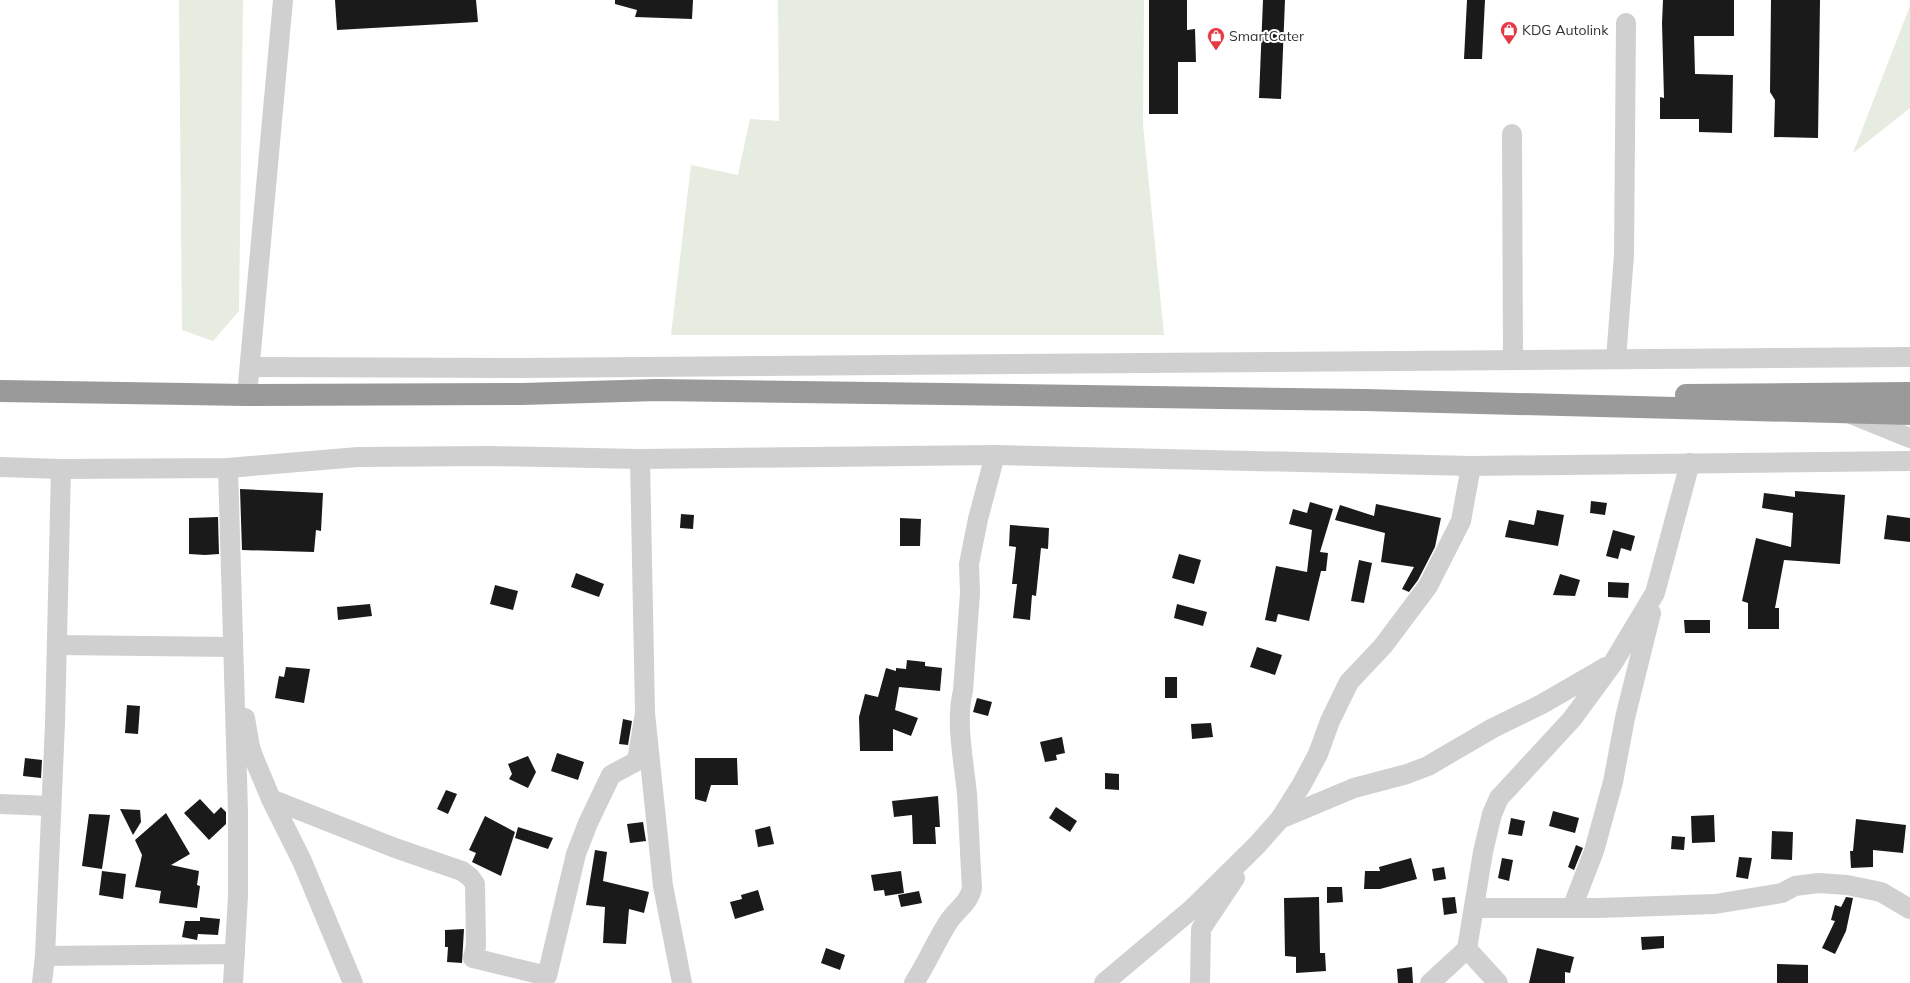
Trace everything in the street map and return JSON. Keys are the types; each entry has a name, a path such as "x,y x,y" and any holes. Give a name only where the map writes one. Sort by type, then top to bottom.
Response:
{"highway":[{"path":"0,391 247,395 522,394 657,390 1365,400 1851,414 1910,414"},
{"path":"1365,400 1910,393"}],"street":[{"path":"247,395 283,0"},
{"path":"1616,359 1624,255 1626,23"},
{"path":"1512,134 1513,360"},
{"path":"250,367 521,368 1910,357"},
{"path":"1851,414 1910,438"},
{"path":"0,467 61,469 228,468 358,457 490,456 640,459 994,456 1471,466 1910,461"},
{"path":"914,983 949,920 967,901 972,888 967,796 960,720 961,699 963,691 970,593 969,564 978,519 994,456"},
{"path":"640,459 646,713 663,886 682,983"},
{"path":"1572,908 1594,850 1613,782 1627,711 1655,593 1690,463"},
{"path":"1104,983 1192,909 1257,845 1280,819 1302,784 1318,754 1330,720 1349,682 1383,646 1428,586 1461,521 1471,466"},
{"path":"228,468 238,811 238,896 233,983"},
{"path":"42,983 45,956 57,645 61,469"},
{"path":"1430,983 1467,949 1483,852 1492,814 1499,798 1572,719 1612,663 1655,593"},
{"path":"57,645 233,647"},
{"path":"1280,819 1354,788 1407,774 1428,766 1493,728 1542,704 1612,663"},
{"path":"233,669 244,711 250,747 271,799 302,861 353,983"},
{"path":"271,799 395,848 462,871 470,877 475,884 476,946 473,958 547,976 576,854 588,823 611,775 637,761 646,713"},
{"path":"0,804 51,806"},
{"path":"1200,983 1201,929 1257,845"},
{"path":"1474,908 1599,908 1715,904 1782,893 1795,886 1819,883 1847,885 1881,892 1910,909"},
{"path":"1467,949 1498,983"},
{"path":"45,956 235,954"}],"shaded area":[{"path":"179,0 243,0 239,311 213,341 182,330"},
{"path":"778,0 1144,0 1143,124 1164,335 671,335 691,165 738,175 750,119 779,121"},
{"path":"1910,6 1910,108 1853,153"}],"building":[{"path":"335,0 476,0 478,22 337,30"},
{"path":"615,0 693,0 692,19 635,17 637,10 615,4"},
{"path":"1149,0 1187,0 1187,30 1195,29 1196,62 1178,62 1178,114 1149,114"},
{"path":"1263,0 1285,0 1281,99 1259,98"},
{"path":"1467,0 1485,0 1482,59 1464,59"},
{"path":"1663,0 1734,0 1734,36 1694,36 1695,74 1733,75 1732,133 1699,132 1699,119 1660,119 1660,97 1664,98 1662,23"},
{"path":"1771,0 1820,0 1818,138 1774,137 1775,100 1770,92"},
{"path":"240,489 323,493 321,531 316,530 314,552 242,550"},
{"path":"1795,491 1845,495 1840,564 1784,560 1775,608 1779,608 1779,629 1748,629 1748,603 1742,601 1756,538 1791,547 1793,513 1762,508 1764,493 1795,497"},
{"path":"1591,501 1607,503 1605,515 1590,513"},
{"path":"1310,502 1333,509 1320,552 1328,553 1326,571 1321,571 1309,621 1278,614 1276,622 1265,620 1276,566 1307,572 1312,530 1289,524 1293,509 1307,513"},
{"path":"1376,504 1441,518 1435,547 1418,580 1409,592 1402,589 1414,567 1381,562 1385,533 1335,520 1340,505 1374,516"},
{"path":"1537,510 1564,515 1558,546 1505,537 1509,520 1534,525"},
{"path":"681,514 694,515 693,529 680,528"},
{"path":"1887,515 1910,518 1910,542 1884,539"},
{"path":"218,517 219,554 189,554 189,518"},
{"path":"900,518 921,519 920,546 900,546"},
{"path":"1010,525 1049,528 1048,549 1041,548 1036,596 1032,595 1030,620 1013,618 1017,584 1012,584 1016,547 1009,546"},
{"path":"1613,530 1635,536 1631,551 1621,548 1618,559 1606,556"},
{"path":"1179,554 1201,560 1194,584 1172,578"},
{"path":"1359,560 1372,563 1364,603 1351,601"},
{"path":"576,573 604,584 599,597 571,587"},
{"path":"1560,574 1580,580 1575,596 1553,595"},
{"path":"1608,582 1629,583 1628,598 1608,597"},
{"path":"495,585 518,591 513,610 490,604"},
{"path":"370,604 372,616 338,620 337,607"},
{"path":"1177,604 1207,612 1203,626 1174,618"},
{"path":"1684,620 1710,620 1710,633 1685,633"},
{"path":"1257,647 1282,655 1275,675 1250,667"},
{"path":"907,660 925,662 925,666 942,668 940,691 899,687 895,710 918,718 911,736 893,729 893,751 860,751 859,717 865,694 878,697 886,668 896,671 896,668 906,669"},
{"path":"286,667 310,669 304,703 275,698 279,676 284,677"},
{"path":"1165,677 1177,677 1177,698 1165,698"},
{"path":"977,698 992,702 988,716 973,712"},
{"path":"127,705 140,706 138,734 125,733"},
{"path":"623,719 632,721 628,745 619,744"},
{"path":"1211,723 1213,737 1192,739 1191,724"},
{"path":"1062,737 1065,753 1056,755 1057,760 1045,762 1040,742"},
{"path":"557,753 584,762 578,780 551,771"},
{"path":"528,756 536,772 528,788 509,779 512,774 508,764"},
{"path":"25,758 42,760 41,778 23,776"},
{"path":"695,758 737,758 738,785 711,785 706,802 695,799"},
{"path":"1105,773 1119,774 1119,790 1105,789"},
{"path":"446,790 457,794 448,814 437,809"},
{"path":"938,796 940,827 935,827 936,844 913,844 912,815 894,817 892,801"},
{"path":"200,799 214,814 221,807 226,812 226,824 209,840 184,813"},
{"path":"1056,807 1077,821 1070,832 1049,818"},
{"path":"120,809 140,810 141,822 133,835"},
{"path":"1553,811 1579,818 1575,833 1549,826"},
{"path":"166,813 190,854 171,865 199,871 197,885 200,886 197,908 159,903 161,891 135,887 142,855 135,840"},
{"path":"89,814 110,815 102,869 82,866"},
{"path":"1714,815 1715,842 1692,843 1691,816"},
{"path":"485,816 515,832 501,876 472,862 476,853 469,850"},
{"path":"1511,818 1525,821 1522,836 1508,834"},
{"path":"1856,819 1906,825 1903,853 1873,850 1873,867 1851,868 1850,851 1853,851"},
{"path":"643,822 646,841 630,843 627,824"},
{"path":"770,826 774,844 758,847 755,830"},
{"path":"518,827 553,838 548,849 515,838"},
{"path":"1772,831 1793,832 1792,860 1771,859"},
{"path":"1672,836 1685,837 1684,850 1671,849"},
{"path":"1576,845 1583,848 1574,870 1568,867"},
{"path":"595,850 607,852 603,881 649,892 644,913 629,909 626,944 603,943 605,907 586,905"},
{"path":"1739,857 1752,858 1748,879 1736,877"},
{"path":"1411,858 1417,879 1380,889 1364,889 1365,871 1380,871 1379,867"},
{"path":"1502,858 1513,860 1509,881 1498,878"},
{"path":"1444,867 1446,879 1434,881 1432,869"},
{"path":"102,871 126,874 123,899 99,895"},
{"path":"901,871 904,893 885,896 884,890 874,891 871,875"},
{"path":"1327,887 1342,887 1343,902 1327,903"},
{"path":"758,890 764,910 735,919 730,902 742,899 741,895"},
{"path":"919,891 922,903 901,907 898,895"},
{"path":"1319,897 1320,953 1325,953 1326,971 1296,973 1296,957 1285,956 1284,898"},
{"path":"1455,897 1457,913 1444,915 1442,898"},
{"path":"1846,897 1853,898 1846,931 1835,954 1822,948 1835,921 1831,920 1835,905 1841,907"},
{"path":"200,917 220,919 218,935 198,934 197,940 182,937 185,921 200,921"},
{"path":"464,929 462,963 447,962 448,947 445,947 445,930"},
{"path":"1664,936 1664,948 1642,950 1641,937"},
{"path":"826,948 845,955 840,970 821,963"},
{"path":"1537,948 1574,957 1570,973 1565,972 1565,983 1529,983"},
{"path":"1777,964 1808,965 1808,983 1777,983"},
{"path":"1412,967 1413,983 1398,983 1397,969"}],"place":[{"name":"KDG Autolink","path":"1509,45"},
{"name":"SmartCater","path":"1216,51"}]}
